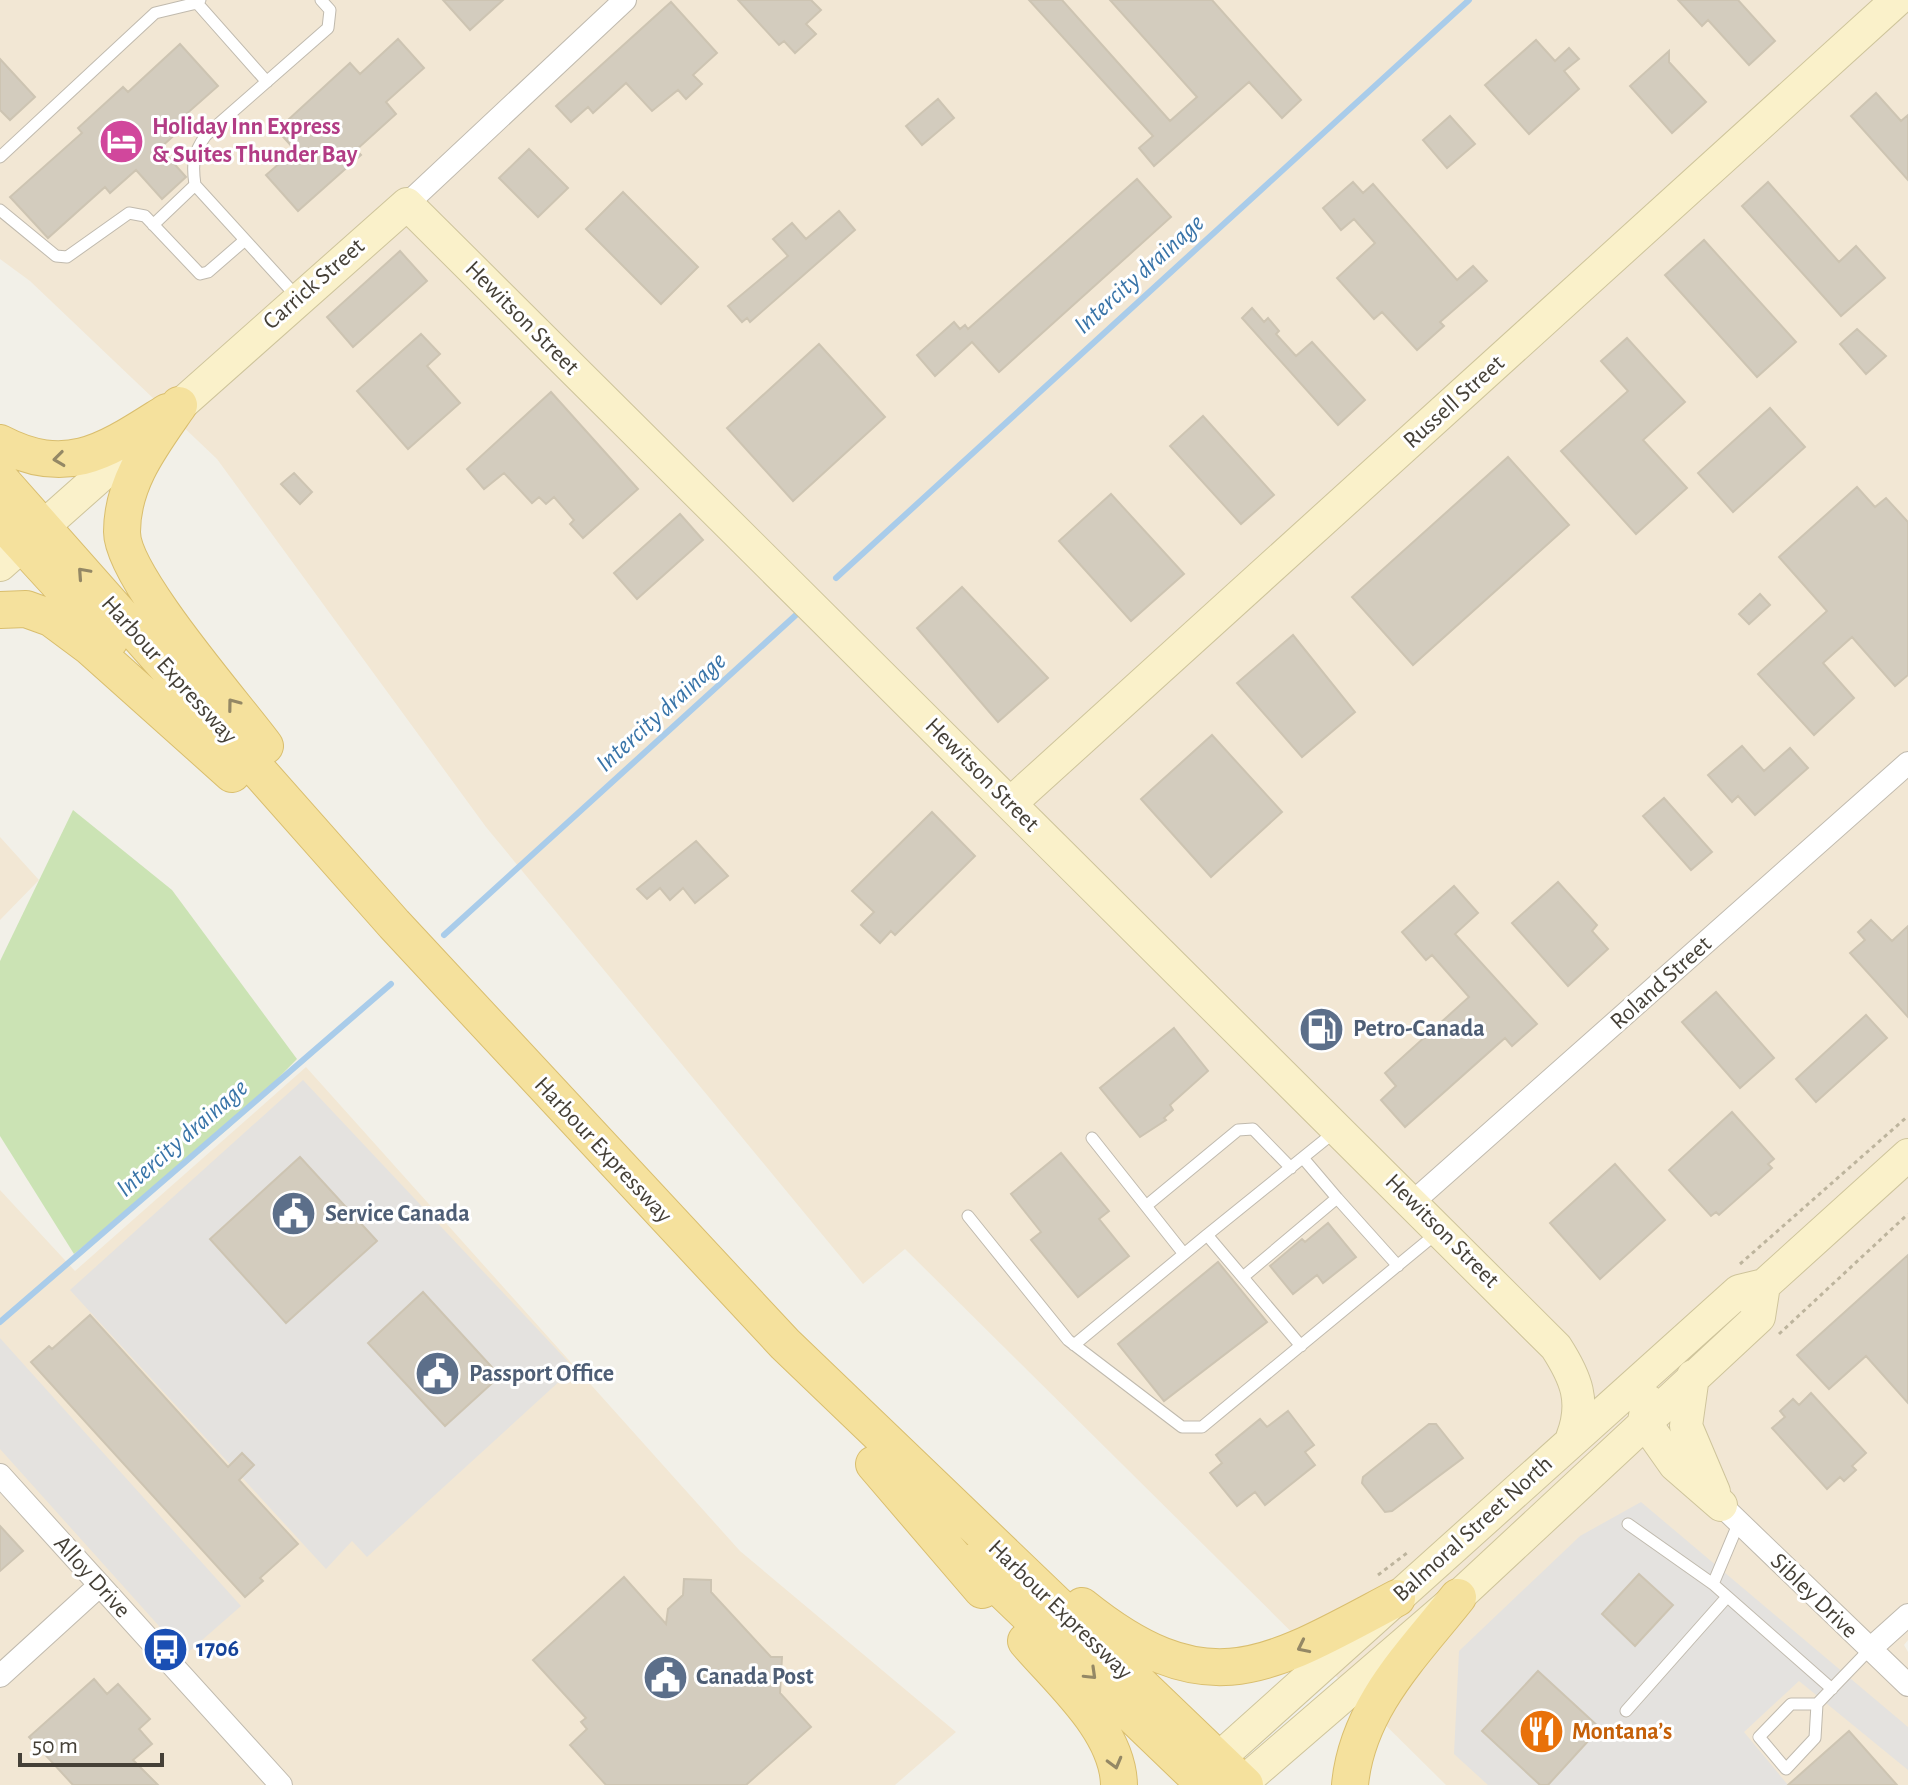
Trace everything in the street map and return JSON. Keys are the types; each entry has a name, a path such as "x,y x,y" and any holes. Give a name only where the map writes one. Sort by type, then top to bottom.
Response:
{"main road":[{"path":"0,443 23,455 49,462 99,452 179,405"},
{"path":"179,405 137,466 122,534 129,560 146,592 264,744 376,904"},
{"name":"Harbour Expressway","path":"0,479 16,540 693,1278 874,1464 1220,1780"},
{"name":"Harbour Expressway","path":"16,540 376,904 785,1344 931,1485 1220,1780"},
{"path":"0,610 26,609 51,618 90,647 232,774"},
{"path":"874,1464 1096,1725 1114,1753 1119,1785"},
{"path":"931,1485 1094,1616 1138,1643 1207,1668 1236,1669 1283,1656 1384,1589"},
{"path":"1350,1785 1363,1725 1377,1700 1458,1597"}],"street":[{"name":"Carrick Street","path":"16,540 179,405 407,204 625,0"},
{"name":"Russell Street","path":"1011,803 1897,0"},
{"name":"Hewitson Street","path":"407,204 1556,1347"},
{"name":"Roland Street","path":"1413,1202 1908,763"},
{"name":"Balmoral Street North","path":"1220,1780 1384,1589 1572,1438 1739,1291 1764,1285 1908,1155"},
{"name":"Balmoral Street North","path":"1220,1780 1458,1597 1759,1317 1764,1285"},
{"path":"1730,1514 1675,1465 1644,1421 1654,1388 1764,1285"},
{"path":"1504,1553 1601,1448 1610,1432 1614,1401 1582,1362 1556,1347"},
{"path":"1556,1347 1573,1373 1581,1399 1580,1418 1572,1438"},
{"path":"1693,1376 1686,1426 1701,1467 1730,1514"},
{"name":"Alloy Drive","path":"0,1475 281,1785"},
{"name":"Sibley Drive","path":"1730,1514 1908,1685"},
{"path":"0,1676 100,1585"},
{"path":"1869,1650 1908,1615"}],"lane":[{"path":"298,298 195,185 192,164 196,148 206,135 328,28 330,10 321,0"},
{"path":"0,157 155,13 199,1 267,82"},
{"path":"153,225 195,185"},
{"path":"0,210 56,256 67,257 129,213 137,211 200,274 208,272 245,240"},
{"path":"1146,1206 1238,1130 1253,1129 1291,1168"},
{"path":"1074,1345 1339,1129"},
{"path":"1092,1138 1184,1254"},
{"path":"1303,1158 1398,1266"},
{"path":"1243,1277 1337,1198"},
{"path":"968,1216 1074,1345 1182,1427 1194,1430 1202,1427 1441,1230"},
{"path":"1207,1235 1301,1346"},
{"path":"1713,1584 1730,1514"},
{"path":"1628,1524 1713,1584 1832,1689"},
{"path":"1626,1711 1727,1597"},
{"path":"1817,1704 1791,1704 1759,1737 1786,1769 1815,1738 1817,1704 1869,1650"}],"path":[{"path":"1729,1273 1908,1116"},
{"path":"1768,1344 1908,1214"},
{"path":"1384,1589 1407,1553"}],"shaded area":[{"path":"0,0 1908,0 1908,1640 1904,1645 1908,1652 1908,1785 1446,1785 905,1249 863,1284 486,827 217,459 30,281 0,259"},
{"path":"0,837 39,880 0,920"},
{"path":"306,1067 740,1551 956,1732 895,1785 0,1785 0,1190 75,1271"},
{"path":"303,1080 574,1368 367,1557 352,1541 326,1569 70,1290","holes":["300,1157 376,1241 210,1239 210,1238","423,1292 500,1375 445,1426"]},
{"path":"0,1338 241,1606 185,1655 0,1449"},
{"path":"1641,1502 1908,1727 1908,1770 1799,1681 1744,1732 1788,1785 1548,1785 1600,1728 1538,1671 1482,1731 1540,1785 1488,1785 1454,1754 1459,1651 1580,1536","holes":["1639,1574 1672,1605 1635,1646 1602,1613"]}],"green space":[{"path":"73,810 172,890 297,1059 229,1128 74,1254 0,1136 0,961"}],"building":[{"path":"443,0 503,0 470,30"},
{"path":"738,0 811,0 821,10 806,24 816,34 795,53 784,41 779,45"},
{"path":"1029,0 1062,0 1170,121 1197,97 1110,0 1212,0 1301,100 1282,118 1249,82 1154,166 1139,148 1153,136"},
{"path":"1678,0 1738,0 1775,41 1749,65 1708,20 1702,26"},
{"path":"671,2 717,53 693,75 702,84 686,99 678,90 652,111 626,83 593,113 588,107 571,122 556,106"},
{"path":"398,39 424,68 386,102 396,114 356,150 361,155 298,211 266,175 295,150 277,130 350,63 360,74"},
{"path":"1536,40 1555,61 1569,48 1579,59 1564,71 1579,89 1529,134 1485,85"},
{"name":"Holiday Inn Express & Suites Thunder Bay","path":"180,44 218,86 184,116 189,122 160,148 186,177 162,199 136,170 110,193 105,187 48,238 10,197 82,133 78,128 123,87 128,92"},
{"path":"1669,51 1669,62 1706,102 1672,133 1630,86"},
{"path":"0,59 35,97 10,120 0,110"},
{"path":"1876,93 1901,121 1908,115 1908,180 1851,116"},
{"path":"938,99 954,118 922,145 906,126"},
{"path":"1450,116 1475,144 1447,168 1423,140"},
{"path":"529,149 568,188 538,217 499,178"},
{"path":"1137,179 1171,217 999,372 972,342 935,376 917,355 954,322 960,329 965,325 968,329"},
{"path":"1353,182 1363,193 1373,184 1457,280 1473,266 1487,281 1440,322 1444,326 1417,350 1382,312 1374,319 1337,278 1375,243 1354,219 1341,230 1323,208"},
{"path":"1768,182 1839,262 1856,246 1885,278 1841,316 1742,206"},
{"path":"623,192 698,267 661,304 586,229"},
{"path":"839,211 855,230 750,322 747,318 742,322 728,306 788,256 773,239 792,223 806,239"},
{"path":"1704,240 1796,342 1757,377 1665,275"},
{"path":"400,251 427,281 353,347 327,317"},
{"path":"1252,308 1264,322 1268,318 1279,331 1276,334 1296,356 1312,342 1365,400 1338,425 1242,318"},
{"path":"1857,329 1886,356 1866,374 1840,344"},
{"path":"421,334 440,354 427,366 460,403 408,449 357,391"},
{"path":"1627,338 1685,402 1643,440 1687,488 1636,534 1561,451 1628,391 1601,361"},
{"path":"819,344 885,417 793,501 727,428"},
{"path":"551,392 638,489 583,538 570,524 574,520 554,497 546,504 539,497 532,503 504,473 484,489 467,469"},
{"path":"1770,408 1805,447 1733,512 1698,473"},
{"path":"1203,416 1274,495 1241,524 1170,446"},
{"path":"1508,457 1569,525 1413,665 1352,597"},
{"path":"294,473 312,492 300,504 281,484"},
{"path":"1857,487 1875,507 1886,498 1908,522 1908,675 1895,686 1852,637 1823,663 1854,698 1814,735 1758,674 1827,611 1779,557"},
{"path":"1111,494 1184,574 1131,621 1059,541"},
{"path":"680,514 703,540 637,599 614,573"},
{"path":"962,587 1048,678 998,722 917,628"},
{"path":"1760,594 1770,605 1749,624 1739,614"},
{"path":"1293,635 1355,712 1302,757 1237,683"},
{"path":"1212,735 1282,812 1211,877 1141,799"},
{"path":"1742,746 1764,771 1790,748 1808,768 1755,815 1738,796 1732,802 1708,775"},
{"path":"1664,798 1712,852 1691,870 1643,816"},
{"path":"932,812 975,856 895,935 891,931 880,943 861,925 874,912 852,891"},
{"path":"696,841 728,876 695,903 683,888 670,900 660,888 647,899 637,889"},
{"path":"1558,882 1597,925 1592,931 1608,949 1568,986 1512,923"},
{"path":"1454,886 1478,913 1455,934 1537,1024 1512,1046 1505,1038 1405,1127 1381,1100 1396,1086 1385,1073 1469,997 1432,955 1426,960 1402,932"},
{"path":"1871,920 1892,941 1908,926 1908,1017 1850,953 1865,940 1858,932"},
{"path":"1716,992 1774,1058 1740,1088 1682,1022"},
{"path":"1866,1015 1887,1038 1816,1102 1796,1079"},
{"path":"1174,1028 1208,1071 1170,1105 1173,1110 1164,1118 1166,1120 1140,1137 1100,1088"},
{"path":"1732,1112 1774,1159 1768,1164 1772,1168 1719,1215 1716,1212 1711,1216 1669,1170"},
{"path":"1061,1153 1109,1211 1099,1219 1129,1256 1078,1297 1031,1240 1041,1232 1011,1194"},
{"path":"300,1157 377,1241 286,1323 210,1239"},
{"path":"1615,1164 1665,1220 1600,1279 1550,1223"},
{"path":"1328,1223 1356,1257 1323,1283 1317,1275 1293,1294 1270,1266 1302,1239 1305,1242"},
{"path":"1908,1255 1908,1403 1866,1356 1829,1389 1797,1355"},
{"path":"1218,1262 1267,1322 1164,1401 1118,1344"},
{"path":"423,1292 500,1376 445,1426 368,1343"},
{"path":"90,1315 228,1467 242,1453 254,1465 239,1480 298,1544 260,1578 263,1581 245,1597 31,1362 49,1346 52,1349"},
{"path":"1811,1393 1866,1453 1852,1466 1856,1470 1844,1481 1840,1477 1827,1489 1772,1428 1785,1417 1780,1411 1793,1399 1799,1405"},
{"path":"1288,1411 1314,1445 1305,1452 1315,1465 1265,1505 1255,1492 1237,1506 1210,1473 1222,1463 1216,1455 1260,1419 1267,1427"},
{"path":"1429,1424 1436,1424 1463,1458 1392,1511 1385,1512 1362,1483 1363,1477"},
{"path":"0,1526 23,1551 0,1571"},
{"path":"1639,1574 1673,1605 1635,1646 1602,1614"},
{"name":"Canada Post","path":"624,1577 666,1624 668,1609 683,1595 684,1579 711,1580 711,1592 771,1657 782,1657 780,1693 811,1727 746,1785 606,1785 570,1745 587,1729 581,1722 586,1718 533,1660"},
{"path":"1538,1671 1600,1728 1548,1785 1540,1785 1482,1731"},
{"path":"94,1679 107,1694 118,1684 150,1719 139,1729 152,1744 133,1760 158,1785 73,1785 29,1737"},
{"path":"1849,1731 1897,1785 1788,1785"}],"waterway":[{"name":"Intercity drainage","path":"836,578 1469,0"},
{"name":"Intercity drainage","path":"444,935 797,614"},
{"name":"Intercity drainage","path":"0,1322 391,984"}],"place":[{"name":"Holiday Inn Express & Suites Thunder Bay","path":"121,141"},
{"name":"Petro-Canada","path":"1322,1029"},
{"name":"Service Canada","path":"294,1214"},
{"name":"Passport Office","path":"438,1374"},
{"name":"1706","path":"165,1649"},
{"name":"Canada Post","path":"665,1677"},
{"name":"Montana’s","path":"1541,1732"}]}
